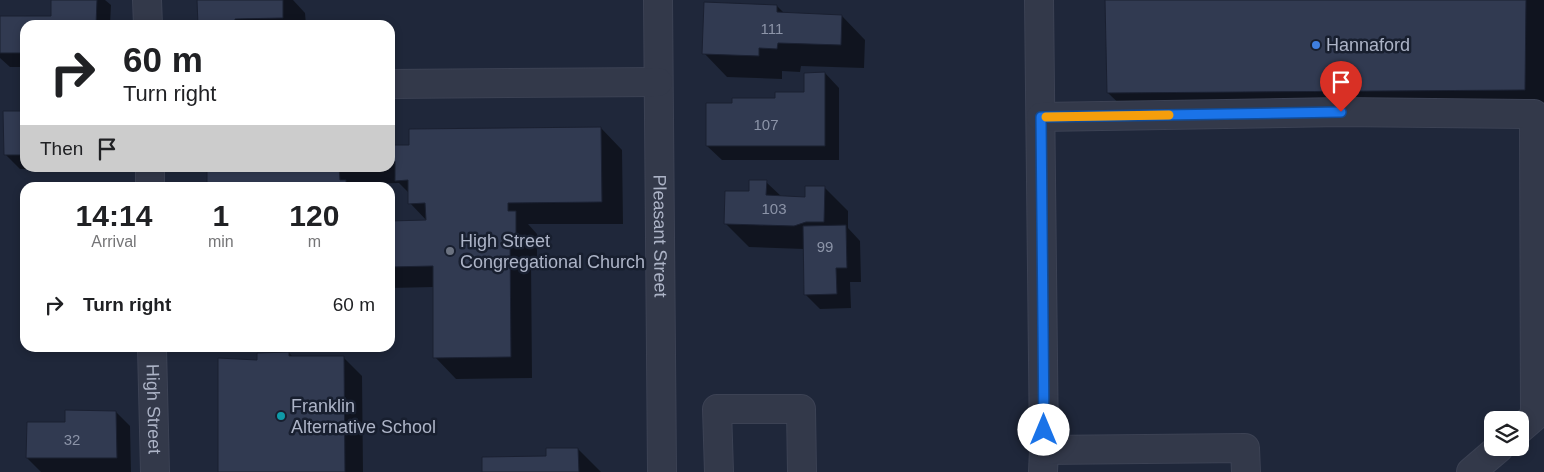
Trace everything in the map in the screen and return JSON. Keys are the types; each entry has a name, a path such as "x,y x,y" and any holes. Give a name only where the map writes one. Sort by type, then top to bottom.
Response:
{"street":[{"path":"147,0 148,20"},
{"name":"Pleasant Street","path":"658,0 662,472"},
{"path":"1039,0 1043,461 1212,460 1245,448 1246,472"},
{"path":"395,84 658,82"},
{"path":"1041,117 1539,110 1535,416 1529,421"},
{"name":"High Street","path":"152,352 155,472"},
{"path":"719,472 717,410 801,409 802,472"},
{"path":"1470,472 1489,456"}],"building":[{"path":"51,0 97,0 96,20 20,20 20,53 0,53 0,16 51,16"},
{"path":"197,0 283,0 283,18 198,20"},
{"name":"Hannaford","path":"1105,0 1526,0 1525,90 1107,93"},
{"path":"704,2 777,5 777,12 842,15 841,45 778,43 777,49 759,48 759,56 702,54"},
{"path":"825,72 825,146 706,146 706,103 732,103 732,98 775,98 775,92 804,92 804,73"},
{"path":"3,111 20,111 20,155 4,155"},
{"name":"High Street Congregational Church","path":"601,127 602,202 508,203 508,211 516,211 516,237 510,237 511,357 433,358 433,266 395,267 395,221 426,220 425,203 408,204 408,180 395,181 395,145 409,145 409,129"},
{"path":"207,172 339,172 340,180 346,180 346,182 207,182"},
{"path":"749,180 767,180 766,195 805,197 805,186 825,186 824,222 806,222 794,226 724,224 725,191 749,191"},
{"path":"846,225 847,268 836,268 837,294 804,295 803,226"},
{"name":"Franklin Alternative School","path":"289,352 289,356 344,356 345,472 218,472 218,358 257,360 257,353"},
{"path":"65,410 116,411 117,458 26,458 27,422 65,422"},
{"path":"546,448 578,448 579,472 482,472 482,457 546,456"}],"slow traffic":[{"path":"1046,117 1169,115"}],"place":[{"name":"Hannaford","path":"1316,45"},
{"name":"High Street Congregational Church","path":"450,251"},
{"name":"Franklin Alternative School","path":"281,416"}],"route":[{"path":"1044,430 1041,117 1341,112"}]}
